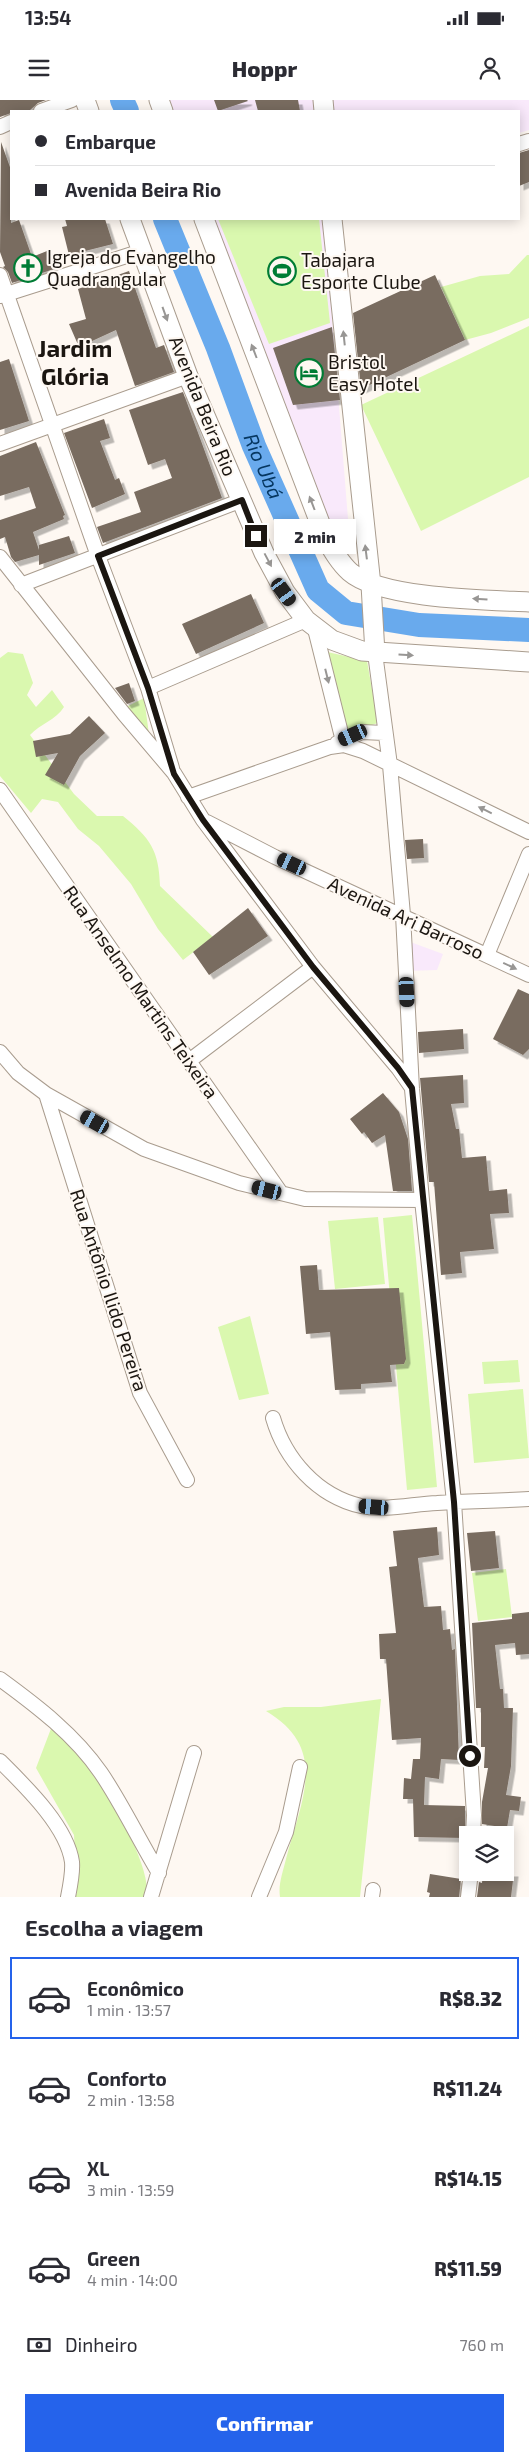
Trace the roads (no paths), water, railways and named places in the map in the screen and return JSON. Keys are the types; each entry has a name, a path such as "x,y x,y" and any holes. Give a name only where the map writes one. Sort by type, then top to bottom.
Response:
{"main road":[{"name":"Avenida Beira Rio","path":"130,220 188,376 264,553 284,592 310,625 354,649 375,653 529,662"},
{"path":"204,220 326,538 339,560 371,592 524,598"},
{"path":"332,220 371,592 375,653"}],"street":[{"path":"43,110 72,100"},
{"path":"3,294 142,251"},
{"path":"0,276 3,294 53,425 98,556 148,688 174,774"},
{"path":"0,444 188,376"},
{"path":"21,585 242,500"},
{"path":"0,556 21,585 174,774 203,820 313,967 398,1068 412,1088"},
{"path":"148,688 310,625 339,744"},
{"path":"375,653 384,733 390,766 402,915 412,1088 454,1502 473,1826"},
{"path":"188,797 339,744 362,732 384,733"},
{"path":"339,744 363,751 390,766 529,832"},
{"name":"Rua Anselmo Martins Teixeira","path":"0,790 281,1193"},
{"name":"Avenida Ari Barroso","path":"203,820 300,868 529,975"},
{"path":"486,955 529,854"},
{"path":"189,1061 313,967"},
{"path":"0,1052 18,1073 46,1094 144,1149 239,1183 305,1199 422,1200"},
{"name":"Rua Antônio Ilido Pereira","path":"46,1094 140,1393 187,1480"},
{"path":"273,1418 290,1455 309,1478 339,1498 361,1506 529,1500"},
{"path":"0,1679 34,1704 67,1733 100,1772 158,1873"},
{"path":"151,1897 194,1753"},
{"path":"0,1761 42,1807 61,1833 72,1862 68,1897"},
{"path":"264,1894 286,1832 300,1766"},
{"path":"468,1897 470,1881"}],"waterway":[{"name":"Rio Ubá","path":"122,100 127,110"},
{"name":"Rio Ubá","path":"165,220 218,348 254,446 318,590 346,613 419,625 529,630"}],"place":[{"name":"Igreja do Evangelho Quadrangular","path":"28,268"},
{"name":"Tabajara Esporte Clube","path":"282,271"},
{"name":"Bristol Easy Hotel","path":"309,373"}],"district":[{"name":"Jardim Glória","path":"75,363"}]}
